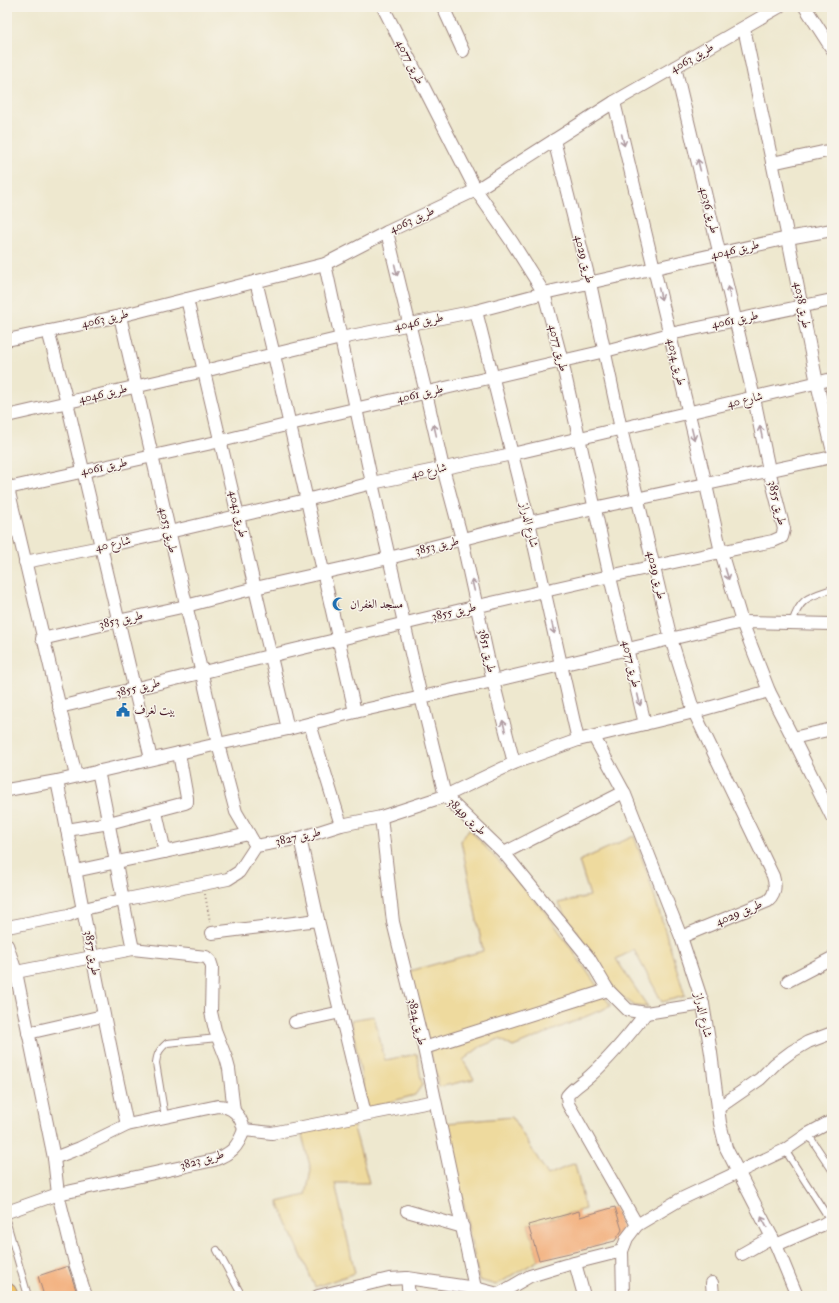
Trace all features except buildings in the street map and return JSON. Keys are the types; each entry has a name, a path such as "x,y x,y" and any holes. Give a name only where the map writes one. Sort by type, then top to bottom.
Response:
{"street":[{"name":"طريق 4077","path":"383,7 476,190 512,242 544,293 562,361 594,508 645,724"},
{"path":"443,7 463,51"},
{"name":"طريق 4063","path":"7,340 120,316 325,264 387,232 476,190 614,102 779,7"},
{"path":"805,7 832,49"},
{"name":"طريق 4038","path":"744,28 817,383 832,448"},
{"name":"طريق 4036","path":"675,67 736,320 769,470"},
{"name":"طريق 4034","path":"614,102 721,552 742,622 769,691 832,817"},
{"name":"طريق 4029","path":"554,140 590,283 621,428 671,639 694,712 775,883 773,897 768,902 681,937"},
{"path":"772,162 832,150"},
{"name":"طريق 4046","path":"7,416 274,355 341,338 476,311 544,293 788,238 832,230"},
{"name":"طريق 3851","path":"387,232 443,468 478,607 493,682 514,763"},
{"name":"طريق 3849","path":"325,264 372,483 445,796 504,853 588,958 608,990 628,1010 646,1013 703,1004"},
{"path":"256,281 355,712"},
{"name":"طريق 4043","path":"187,299 288,729"},
{"name":"طريق 4061","path":"7,486 152,457 605,351 670,334 832,300"},
{"name":"شارع الدراز","path":"476,311 529,522 578,740"},
{"name":"طريق 4053","path":"120,316 218,744 236,812 256,846"},
{"path":"48,331 67,402 151,759"},
{"name":"شارع 40","path":"25,562 169,532 372,483 512,454 832,379"},
{"name":"طريق 3853","path":"42,639 118,620 186,606 255,588 389,558 529,522 832,457"},
{"name":"طريق 3855","path":"59,707 339,639 610,576 773,541 782,537 784,529 769,470"},
{"path":"7,486 13,533 25,562 42,639 76,776"},
{"path":"7,790 57,781 310,724 355,712 493,682 742,622 832,624"},
{"name":"طريق 3827","path":"256,846 300,838 341,825 381,817 445,796 514,763 578,740 694,712 769,691"},
{"path":"310,724 341,825"},
{"path":"793,738 832,729"},
{"name":"شارع الدراز","path":"594,737 624,792 681,937 703,1004 718,1108 726,1148 774,1241 798,1296"},
{"path":"67,830 109,823 156,812 187,802 179,753"},
{"path":"98,771 109,823 122,900 133,949"},
{"name":"طريق 3857","path":"57,781 74,871 84,909 103,1016 127,1125"},
{"path":"504,853 624,792"},
{"path":"156,812 165,852"},
{"name":"طريق 3824","path":"381,817 393,922 436,1101 475,1288"},
{"path":"74,871 249,834"},
{"path":"300,838 318,920 365,1114"},
{"path":"7,927 69,915 84,909 122,900 228,879 239,872 256,846"},
{"path":"212,932 318,920"},
{"path":"7,946 16,972 54,1158 58,1194 75,1263 86,1296"},
{"path":"16,972 133,949 206,957 212,967 210,1003 213,1021 229,1069 234,1111"},
{"path":"788,981 832,958"},
{"path":"424,1048 608,990"},
{"path":"295,1022 341,1012"},
{"path":"637,1225 568,1104 567,1096 571,1090 590,1075 616,1049 646,1013"},
{"path":"28,1033 103,1016"},
{"path":"718,1108 760,1079 775,1064 791,1052 808,1042 832,1033"},
{"path":"54,1158 80,1148 127,1125 218,1106 227,1106 234,1111 242,1120 244,1130 272,1133 436,1101"},
{"path":"622,1296 622,1251 627,1238 637,1225 681,1199 785,1150 808,1134 832,1121"},
{"name":"طريق 3823","path":"7,1212 58,1194 214,1160 227,1155 236,1148 244,1130"},
{"path":"407,1211 463,1227"},
{"path":"742,1254 831,1220"},
{"path":"318,1296 389,1279 407,1278 475,1288 502,1295 530,1276 622,1251"},
{"path":"575,1263 583,1292"},
{"path":"407,1278 409,1296"},
{"path":"712,1283 713,1296"}],"lane":[{"path":"792,623 796,610 803,601 832,589"},
{"path":"165,1117 156,1063 157,1054 161,1048 167,1043 218,1038"},
{"path":"808,1134 832,1170"},
{"path":"785,1150 831,1220"},
{"path":"7,1223 28,1296"},
{"path":"217,1250 242,1296"}],"sand":[{"path":"469,829 548,915 611,1006 513,1047 499,1039 480,1047 463,1060 474,1079 439,1087 410,971 483,951 461,841"},
{"path":"634,836 647,872 685,996 662,1002 634,950 616,959 648,1007 635,1006 617,993 558,903 590,896 579,861"},
{"path":"374,1016 385,1060 417,1054 422,1085 415,1095 367,1108 351,1020"},
{"path":"512,1117 548,1175 575,1163 585,1209 528,1225 539,1260 496,1285 479,1280 447,1123"},
{"path":"353,1124 369,1183 335,1183 355,1273 315,1287 278,1202 306,1195 311,1170 301,1131"}],"place":[{"name":"مسجد الغفران","path":"339,604"},
{"name":"بيت لغرف","path":"123,710"}]}
